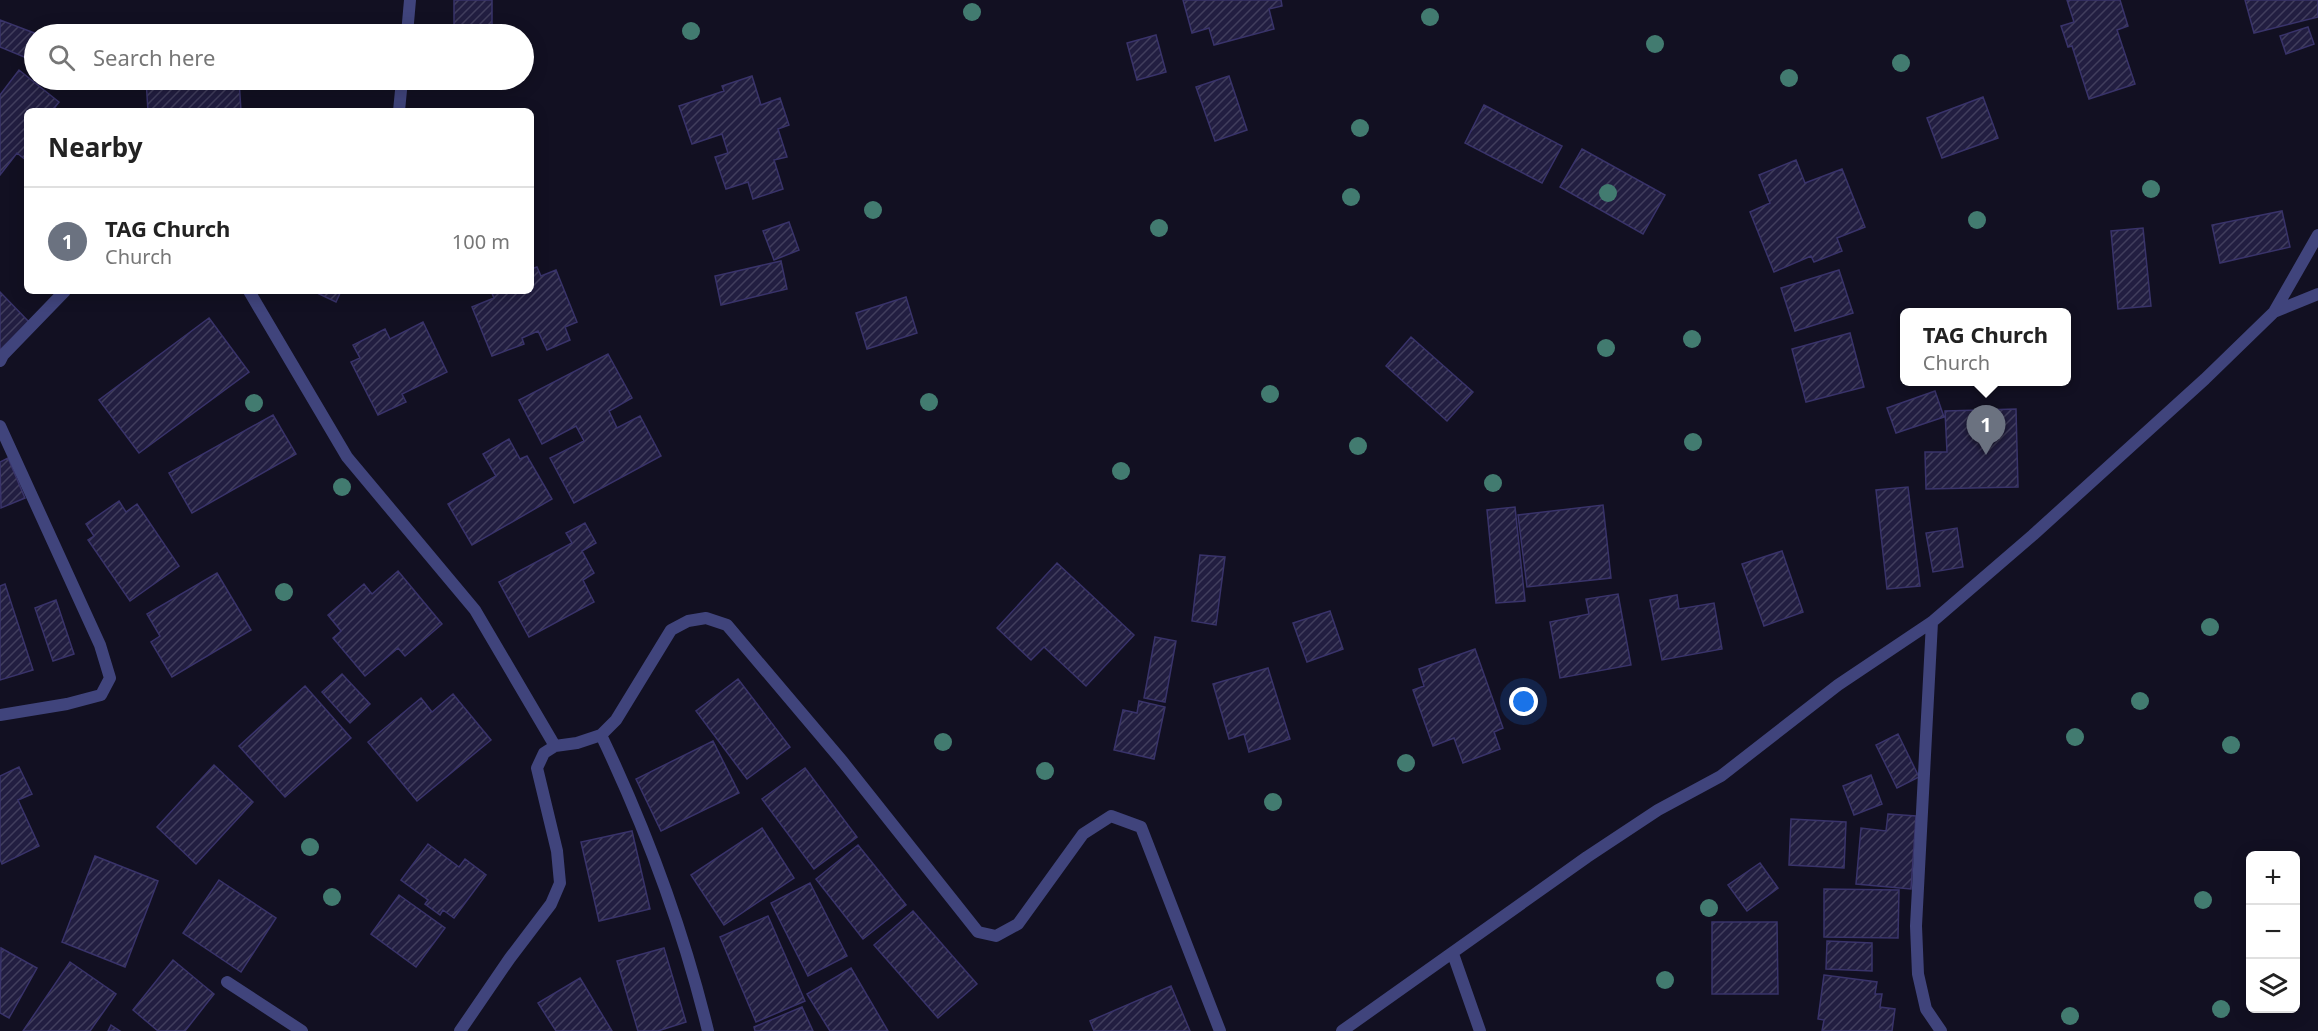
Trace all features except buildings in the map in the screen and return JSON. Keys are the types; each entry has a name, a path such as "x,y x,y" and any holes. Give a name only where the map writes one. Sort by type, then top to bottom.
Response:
{"street":[{"path":"408,24 410,0"},
{"path":"399,108 401,90"},
{"path":"1342,1031 1658,810 1722,776 1838,685 1932,622 2033,535 2196,387 2274,312 2318,236"},
{"path":"0,361 3,355 62,294"},
{"path":"251,294 347,457 475,610 555,746"},
{"path":"2274,312 2318,294"},
{"path":"0,426 100,645 110,678 101,695 67,704 0,715"},
{"path":"460,1031 510,958 551,904 560,883 557,851 537,768 544,753 555,746 577,744 601,735 616,720 671,630 688,621 706,618 727,625 843,762 978,932 996,936 1018,924 1083,834 1111,816 1141,827 1220,1031"},
{"path":"1932,622 1916,926 1918,974 1923,998 1926,1009 1941,1031"},
{"path":"601,735 630,797 679,929 708,1031"},
{"path":"1453,954 1480,1031"},
{"path":"227,982 302,1031"},
{"path":"703,1011 703,1031"}],"place":[{"name":"TAG Church","path":"1986,455"}]}
